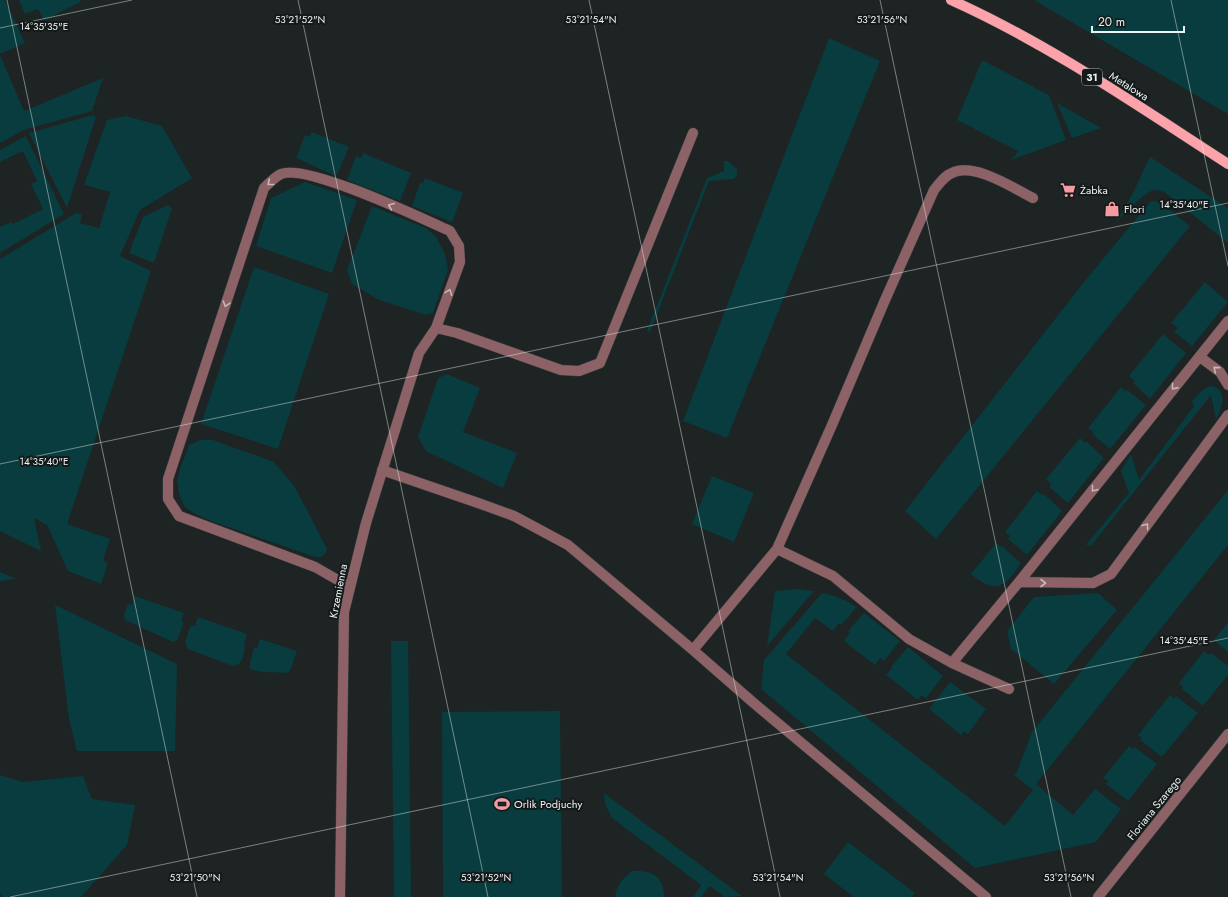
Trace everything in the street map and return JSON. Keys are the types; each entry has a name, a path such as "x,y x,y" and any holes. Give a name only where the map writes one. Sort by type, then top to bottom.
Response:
{"main road":[{"name":"Metalowa","path":"951,0 984,15 1053,52 1228,164"}],"street":[{"path":"436,328 457,333 561,370 579,371 600,363 693,133"},
{"path":"693,650 777,548 829,432 884,300 934,190 944,177 953,172 973,170 983,173 1033,198"},
{"name":"Krzemienna","path":"340,897 344,612 366,523 382,470 419,353 436,328 460,262 459,246 450,231 339,183 298,172 281,174 264,188 168,478 168,499 179,516 315,567 350,587"},
{"path":"952,663 1019,582 1228,321"},
{"path":"1200,357 1220,372 1228,385"},
{"path":"1019,582 1093,583 1111,574 1228,415"},
{"path":"382,470 514,516 568,545 756,705 986,897"},
{"path":"777,548 833,576 910,640 952,663 1009,689"},
{"name":"Floriana Szarego","path":"1098,897 1228,734"}],"shaded area":[{"path":"0,0 5,0 25,43 0,54"},
{"path":"19,0 80,0 81,2 44,20 38,9 25,14"},
{"path":"1034,0 1228,0 1228,114 1056,13"},
{"path":"829,38 880,61 727,438 683,421"},
{"path":"0,55 24,111 103,78 92,111 24,130 0,143"},
{"path":"982,60 1049,95 1066,140 1011,160 1018,151 957,120"},
{"path":"1057,103 1101,128 1072,138"},
{"path":"93,115 96,117 67,208 29,133"},
{"path":"126,116 162,126 192,178 140,210 120,256 151,271 67,524 110,539 103,561 108,563 101,584 68,571 47,525 34,518 41,551 0,531 0,259 76,213 82,215 80,223 99,228 110,192 84,185 107,120"},
{"path":"312,132 349,147 338,173 333,175 296,158 305,135 309,137"},
{"path":"26,136 64,214 0,253 0,227 11,222 13,224 43,209 31,184 37,181 23,151 0,162 0,150"},
{"path":"363,153 411,173 400,201 347,180 356,156 361,158"},
{"path":"1150,157 1228,208 1228,243 1167,194 1159,190 1150,191 1133,205 1114,225 1131,197"},
{"path":"724,161 728,161 737,169 737,176 733,179 709,181 650,332 647,331 707,178 724,171"},
{"path":"425,178 463,193 452,222 412,206 420,183 423,183"},
{"path":"305,182 357,200 332,273 256,246 271,198"},
{"path":"1150,202 1160,202 1190,226 936,539 905,511 1084,282"},
{"path":"168,205 172,208 154,263 129,253 143,217"},
{"path":"372,206 426,228 436,237 445,254 448,270 433,313 426,315 379,300 352,284 347,270"},
{"path":"254,267 329,294 278,449 201,424"},
{"path":"1205,282 1228,302 1192,346 1174,332 1178,328 1171,323"},
{"path":"1163,334 1186,353 1150,399 1133,383 1135,381 1129,376"},
{"path":"447,374 480,388 463,432 517,453 503,488 426,451 418,437 438,378"},
{"path":"1210,386 1220,390 1222,394 1221,409 1216,419 1211,395 1091,546 1086,545 1129,493 1121,471 1131,454 1139,480 1194,406 1192,401 1204,389"},
{"path":"1121,387 1146,405 1110,449 1092,434 1093,432 1088,428"},
{"path":"1080,438 1085,443 1086,441 1104,458 1068,503 1049,487 1051,484 1046,479"},
{"path":"200,440 213,440 274,462 295,487 327,549 324,555 321,557 315,557 214,522 195,514 185,507 179,494 177,481 189,445"},
{"path":"712,476 754,493 734,542 692,524"},
{"path":"1228,490 1228,545 1036,784 1073,815 1095,789 1121,809 1096,842 975,868 761,689 764,660 822,593 836,596 853,604 857,607 841,625 839,623 833,631 815,618 786,654 1005,826 1033,790 1014,775 1017,772 1032,732"},
{"path":"1037,491 1042,495 1044,494 1062,511 1027,555 1008,539 1010,536 1005,532"},
{"path":"996,543 1001,547 1002,546 1021,563 1005,583 994,586 987,585 971,574"},
{"path":"0,572 16,579 0,581"},
{"path":"797,589 814,591 767,646 775,591"},
{"path":"1098,593 1117,610 1054,684 1011,649 1007,631 1034,597"},
{"path":"135,596 184,613 181,621 184,623 177,640 173,642 125,620 124,615 128,604 132,605"},
{"path":"55,605 177,664 175,751 77,751 69,719"},
{"path":"864,613 900,641 884,661 880,658 875,665 844,641 850,632 848,631"},
{"path":"198,617 247,634 244,643 244,655 237,665 233,666 188,649 185,642 191,625 195,626"},
{"path":"1228,622 1228,652 1214,640"},
{"path":"260,639 297,651 290,671 286,673 267,672 249,668 254,647 257,648"},
{"path":"391,641 408,641 411,897 394,897"},
{"path":"908,647 943,676 926,698 921,695 918,700 886,675"},
{"path":"1204,651 1209,655 1211,653 1228,666 1228,675 1203,706 1182,689 1183,687 1179,683"},
{"path":"950,682 986,709 968,734 964,731 961,735 929,709"},
{"path":"1170,695 1174,699 1176,696 1198,713 1162,757 1140,740 1142,738 1138,735"},
{"name":"Orlik Podjuchy","path":"560,711 562,897 443,897 442,712"},
{"path":"1129,746 1133,749 1135,747 1157,764 1128,801 1106,784 1108,781 1103,778"},
{"path":"0,775 23,782 83,776 92,799 135,805 127,845 81,897 3,897 0,894"},
{"path":"604,793 742,896 725,897 710,886 701,897 693,897 701,885 612,818 605,804"},
{"path":"848,842 915,893 912,897 854,897 824,874"},
{"path":"633,871 651,873 656,876 662,884 664,897 615,897 621,882"}],"place":[{"name":"Żabka","path":"1068,190"},
{"name":"Flori","path":"1112,209"},
{"name":"Orlik Podjuchy","path":"502,804"}]}
